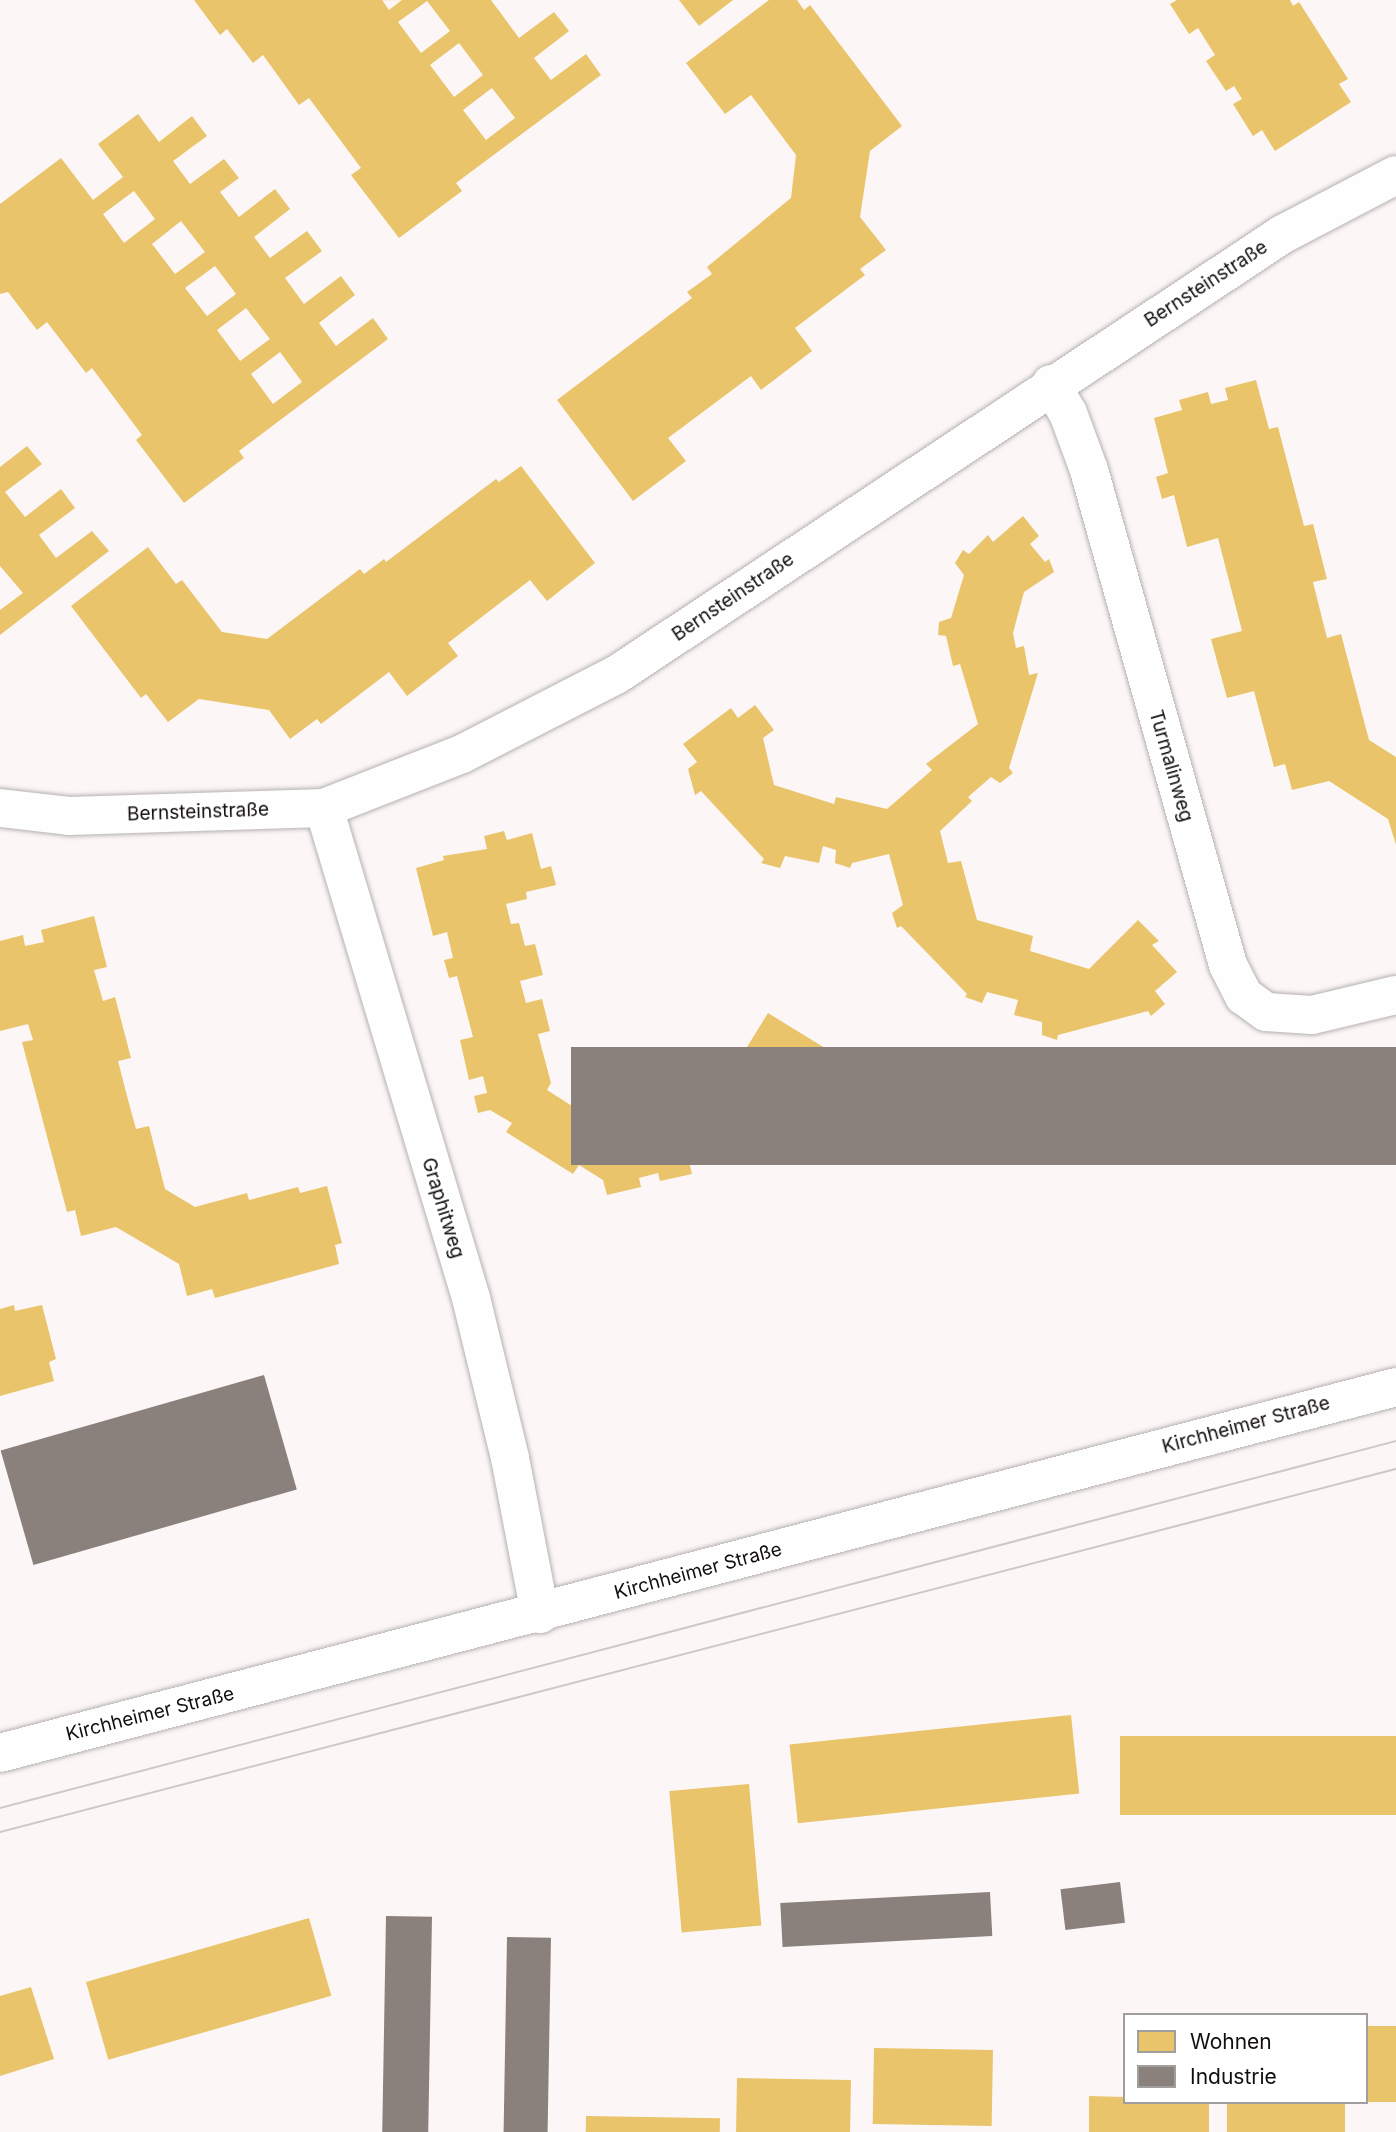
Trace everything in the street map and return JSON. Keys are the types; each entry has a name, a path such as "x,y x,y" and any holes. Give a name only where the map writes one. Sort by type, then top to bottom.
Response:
{"street":[{"name":"Bernsteinstraße","path":"0,808 69,816 324,808 462,754 615,675 1051,384 1283,234 1396,175"},
{"name":"Turmalinweg","path":"1051,384 1068,413 1089,470 1228,965 1244,996 1266,1012 1312,1015 1396,995"},
{"name":"Graphitweg","path":"324,808 471,1298 510,1458 540,1614"},
{"name":"Kirchheimer Straße","path":"0,1753 540,1614 1396,1387"}],"building: Wohnen":[{"path":"194,0 382,0 389,10 402,0 491,0 519,38 554,12 569,31 534,58 551,80 586,54 601,75 456,183 462,191 399,238 351,175 361,168 309,98 299,105 263,55 253,63 227,29 220,35","holes":["427,1 450,31 421,53 398,22","459,43 483,75 454,97 430,65","492,88 515,118 486,140 463,110"]},
{"path":"679,0 733,0 699,26"},
{"path":"769,0 797,0 804,10 810,5 902,126 870,151 860,217 886,250 860,269 865,275 795,328 812,351 761,390 751,376 668,438 686,461 633,501 557,400 692,298 687,292 712,274 707,267 791,198 796,155 751,95 725,114 686,63"},
{"path":"1177,0 1290,0 1293,6 1299,2 1348,79 1339,84 1351,102 1275,151 1262,130 1253,136 1233,104 1242,99 1234,86 1226,91 1206,61 1215,55 1198,28 1189,34 1170,4"},
{"path":"138,114 159,142 192,116 207,136 173,161 190,184 224,159 239,178 220,192 239,217 275,189 290,209 254,237 270,258 307,231 322,251 285,278 304,304 341,276 355,295 319,323 336,346 373,318 388,339 239,451 244,458 184,503 136,440 142,435 92,368 86,373 47,322 37,330 8,292 0,294 0,204 61,158 93,200 123,177 98,144","holes":["134,191 155,219 124,243 103,214","181,221 205,252 175,274 152,244","215,266 236,294 207,316 185,288","246,308 270,339 240,361 217,330","280,352 302,382 273,404 251,374"]},
{"path":"1256,380 1269,429 1278,427 1304,526 1313,524 1327,579 1313,582 1327,638 1341,634 1369,740 1396,757 1396,845 1388,819 1329,781 1292,790 1285,764 1274,767 1254,691 1227,698 1211,639 1242,631 1218,538 1187,547 1174,495 1162,499 1156,477 1168,473 1154,418 1182,410 1179,400 1208,392 1211,404 1228,400 1225,388"},
{"path":"27,446 42,464 5,492 25,517 61,489 75,508 39,535 56,558 92,531 109,551 0,635 0,610 23,593 0,566 0,467"},
{"path":"521,466 595,563 547,601 530,580 448,643 458,656 407,696 389,672 321,724 317,719 290,739 269,710 199,699 168,722 146,694 141,698 71,606 148,547 176,584 182,580 222,632 267,639 360,569 364,574 384,559 386,562 496,479 499,482"},
{"path":"1023,516 1039,536 1030,544 1045,562 1049,559 1054,572 1024,592 1013,633 1016,648 1024,646 1029,675 1038,673 1009,768 1013,773 1000,783 991,777 968,797 972,801 940,831 948,863 961,861 977,920 1033,936 1030,951 1089,969 1138,920 1159,941 1152,945 1177,972 1155,991 1165,1004 1151,1016 1148,1011 1058,1035 1057,1040 1042,1035 1042,1022 1014,1015 1018,1000 987,992 982,1003 965,997 967,994 901,926 897,928 892,913 903,905 889,854 852,863 850,868 835,863 836,850 823,846 819,863 785,856 780,868 761,863 764,859 701,791 695,795 688,769 697,762 683,744 731,708 738,718 755,705 774,730 763,738 774,785 834,804 836,797 887,809 932,770 926,764 978,724 960,664 953,666 946,636 938,635 939,622 951,618 964,575 955,563 963,550 969,554 988,535 993,542"},
{"path":"504,831 507,840 532,833 541,869 551,866 556,885 526,892 527,899 506,904 511,924 519,923 525,946 535,944 543,975 520,981 526,1003 542,999 550,1031 538,1034 551,1083 547,1090 591,1118 597,1107 731,1073 768,1013 851,1064 874,1058 888,1115 851,1124 849,1116 832,1120 836,1136 801,1145 799,1137 784,1141 787,1149 751,1158 747,1142 688,1157 692,1174 660,1181 658,1173 639,1178 641,1187 607,1195 603,1180 579,1165 573,1174 506,1132 512,1123 490,1110 478,1113 474,1096 487,1093 483,1076 469,1080 460,1040 473,1037 457,976 449,978 444,960 453,958 447,932 433,936 416,868 444,860 443,856 487,849 484,836"},
{"path":"94,916 107,967 94,970 103,1001 115,997 131,1058 118,1061 127,1096 136,1129 149,1126 165,1189 195,1207 247,1193 249,1200 298,1187 300,1193 327,1186 342,1243 335,1245 339,1264 215,1298 212,1289 187,1296 179,1264 116,1227 81,1236 75,1210 67,1212 22,1042 33,1040 28,1024 0,1031 0,941 23,935 25,946 44,942 41,930"},
{"path":"14,1305 15,1311 42,1305 56,1359 49,1362 54,1381 0,1396 0,1309"},
{"path":"1071,1715 1079,1794 798,1823 790,1745"},
{"path":"1120,1736 1396,1736 1396,1815 1120,1815"},
{"path":"749,1784 761,1925 682,1932 669,1791"},
{"path":"309,1918 331,1996 108,2060 86,1982"},
{"path":"31,1987 54,2059 0,2076 0,1996"},
{"path":"1368,2026 1396,2026 1396,2102 1368,2102"},
{"path":"874,2048 993,2050 992,2126 873,2124"},
{"path":"737,2078 851,2080 850,2132 736,2132"},
{"path":"1089,2096 1123,2097 1123,2104 1209,2104 1209,2132 1089,2132"},
{"path":"1227,2104 1345,2104 1345,2132 1227,2132"},
{"path":"586,2116 720,2118 720,2132 586,2132"}],"building: Industrie":[{"path":"571,1047 1396,1047 1396,1165 571,1165"},
{"path":"264,1375 297,1489 33,1565 1,1451"},
{"path":"1120,1882 1125,1923 1065,1930 1060,1889"},
{"path":"990,1892 992,1936 783,1947 780,1903"},
{"path":"386,1916 432,1917 428,2132 382,2132"},
{"path":"507,1937 551,1938 548,2132 504,2132"}],"tram line":[{"path":"0,1808 1396,1441"},
{"path":"0,1832 1396,1469"}]}
